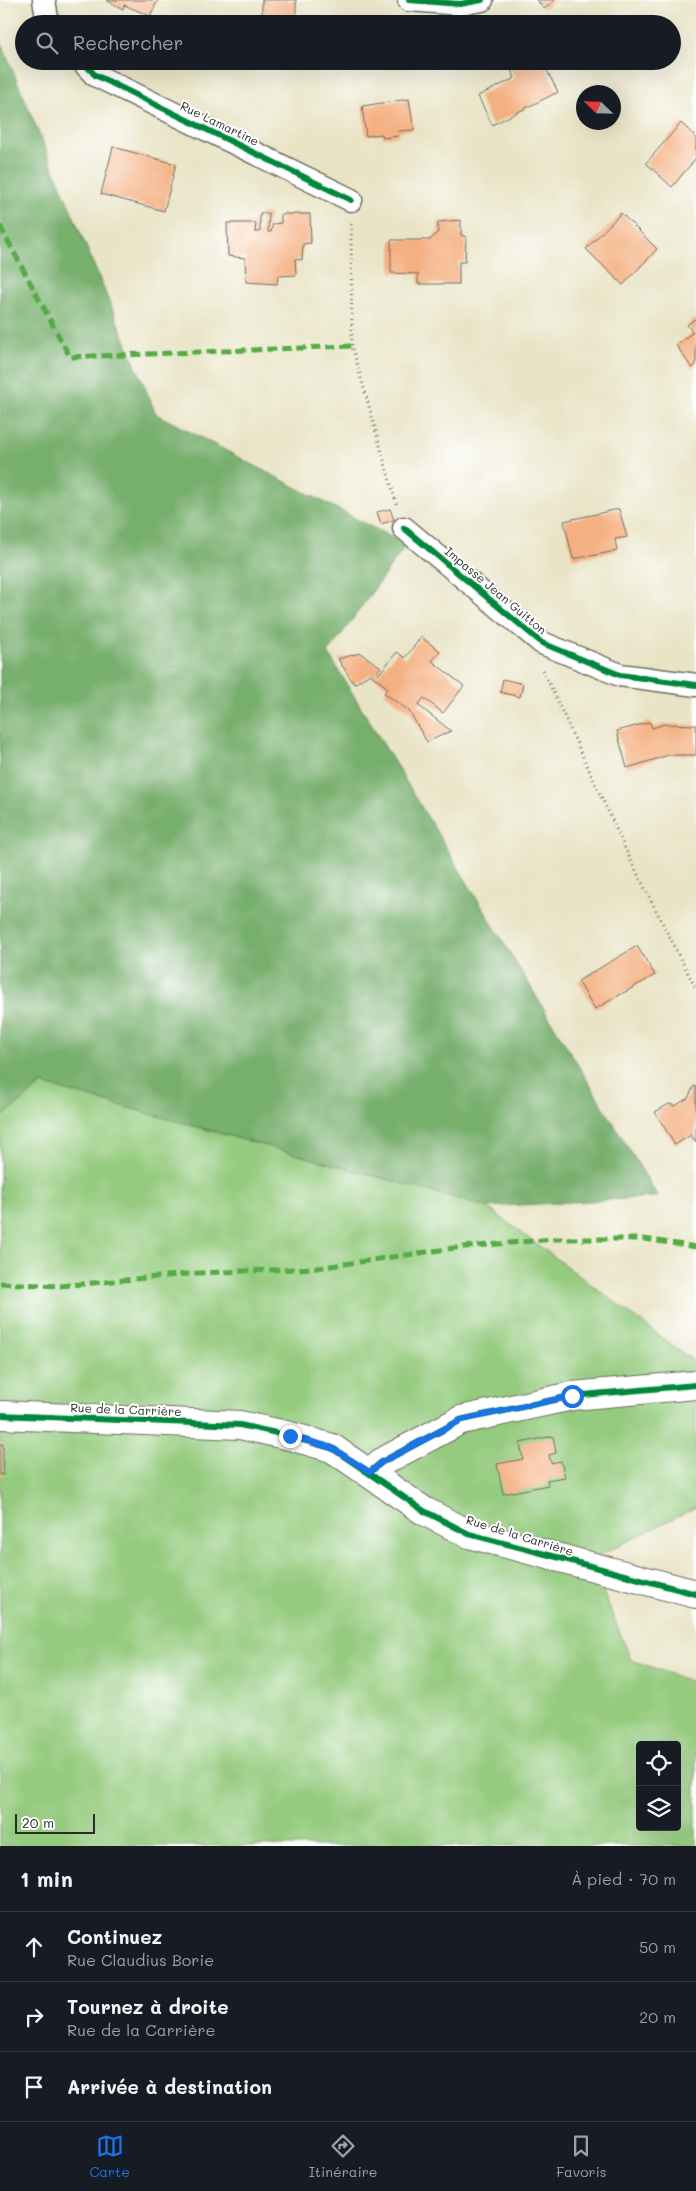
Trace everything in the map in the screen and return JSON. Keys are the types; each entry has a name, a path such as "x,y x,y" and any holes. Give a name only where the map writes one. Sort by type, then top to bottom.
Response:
{"street":[{"path":"44,0 46,15"},
{"path":"408,0 460,4 482,0"},
{"name":"Rue Lamartine","path":"90,70 95,75 351,200"},
{"name":"Impasse Jean Guitton","path":"404,528 542,643 620,675 696,685"},
{"path":"370,1472 382,1462 461,1420 572,1396 696,1385"},
{"name":"Rue de la Carrière","path":"0,1415 240,1425 332,1448 370,1472 424,1511 469,1534 696,1594"}],"path":[{"path":"351,200 352,346 404,528"},
{"path":"521,627 630,859 696,988"}],"green space":[{"path":"0,40 156,414 406,545 328,653 658,1197 487,1207 42,1084 0,1119"},
{"path":"42,1084 487,1207 696,1363 696,1507 590,1560 631,1660 696,1683 696,1846 0,1846 0,1119"}],"building":[{"path":"106,0 158,0 150,15 124,5 123,9"},
{"path":"262,0 296,0 296,15 262,15"},
{"path":"537,0 555,0 544,9"},
{"path":"511,70 547,70 558,92 492,125 478,96 515,78"},
{"path":"409,99 414,130 398,131 399,136 383,138 382,134 366,136 362,106"},
{"path":"681,123 696,137 696,158 672,187 646,163"},
{"path":"113,147 176,164 164,211 101,194"},
{"path":"260,213 269,213 268,232 271,232 273,224 281,223 281,214 310,214 311,243 303,244 302,260 295,259 296,275 278,276 277,284 246,282 245,258 228,256 227,223 256,223 255,232 260,232"},
{"path":"621,213 657,249 623,285 586,249"},
{"path":"461,220 461,235 466,237 465,262 459,262 459,284 418,284 418,274 391,273 391,240 430,240 438,232 438,222"},
{"path":"696,318 696,365 692,368 676,345 693,332 687,325"},
{"path":"390,509 394,520 381,524 377,512"},
{"path":"619,509 627,537 615,539 617,551 573,559 564,521"},
{"path":"421,637 440,651 432,661 464,686 443,713 424,698 418,705 451,731 427,742 409,711 384,693 388,688 370,674 354,684 338,659 360,653 381,667 376,674 378,675 397,652 405,658"},
{"path":"503,679 523,684 520,697 500,692"},
{"path":"650,722 652,728 665,724 696,725 696,755 669,755 627,768 617,731"},
{"path":"637,946 655,975 595,1009 578,981"},
{"path":"694,1086 696,1087 696,1142 691,1135 675,1145 655,1112 669,1104 675,1106 688,1098"},
{"path":"553,1436 556,1453 549,1455 551,1463 561,1461 565,1477 547,1480 548,1485 503,1494 497,1464 523,1459 520,1443"},
{"path":"0,1444 3,1444 3,1475 0,1475"}],"marked path":[{"path":"0,226 70,357 352,346"},
{"path":"0,1283 60,1286 199,1273 317,1268 454,1248 554,1239 644,1239 696,1247"}],"cycle path":[{"path":"409,0 460,4 482,0"},
{"path":"90,70 95,75 351,200"},
{"path":"404,528 542,643 620,675 696,685"},
{"path":"370,1472 382,1462 461,1420 572,1396 696,1385"},
{"path":"0,1415 240,1425 290,1436 332,1448 424,1511 469,1534 696,1594"}],"route":[{"path":"290,1436 332,1448 370,1472 382,1462 461,1420 572,1396"}]}
